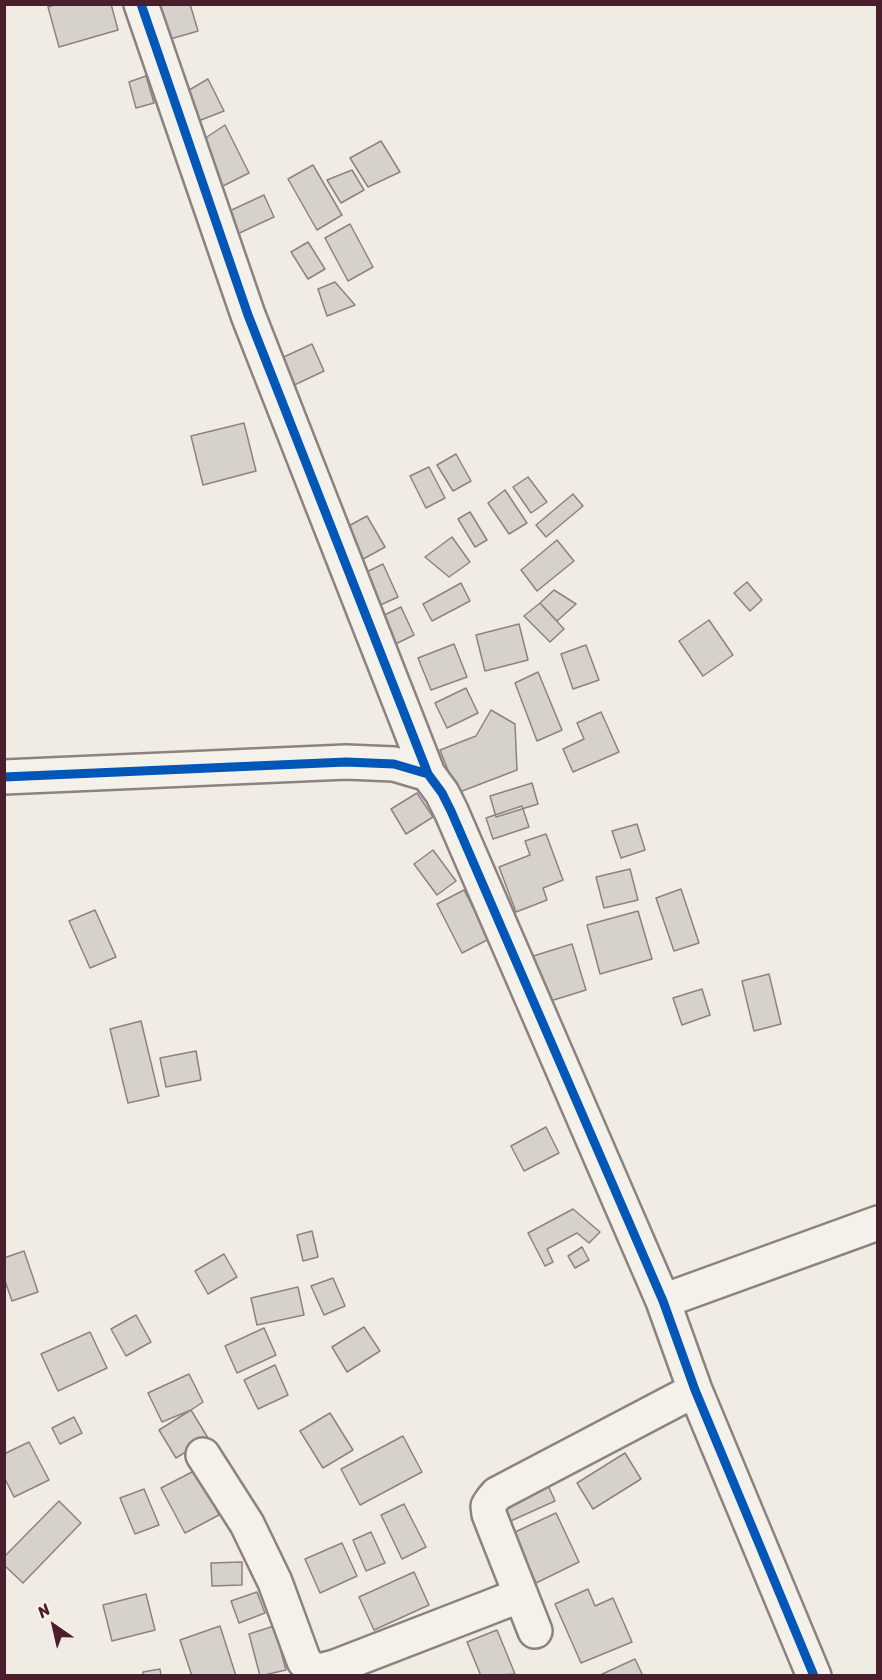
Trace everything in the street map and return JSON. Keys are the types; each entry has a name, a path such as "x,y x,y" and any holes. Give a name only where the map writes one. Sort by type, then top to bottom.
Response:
{"street":[{"path":"141,4 248,315 428,774 451,810 663,1301 695,1390 814,1676"},
{"path":"4,777 346,762 394,764 411,767 428,774"},
{"path":"663,1301 878,1223"},
{"path":"535,1631 489,1514 488,1506 497,1494 695,1390"},
{"path":"202,1455 247,1524 275,1582 303,1660 315,1672 335,1667 521,1595"}],"building":[{"path":"58,4 111,4 118,30 59,47 48,7"},
{"path":"150,4 190,4 198,31 160,42"},
{"path":"146,76 154,103 136,108 129,82"},
{"path":"208,79 224,111 188,125 177,97"},
{"path":"225,125 249,173 219,188 198,143"},
{"path":"381,141 400,172 368,187 350,158"},
{"path":"313,165 342,215 317,230 288,179"},
{"path":"352,170 364,190 341,203 327,180"},
{"path":"264,195 274,217 233,236 223,214"},
{"path":"350,224 373,267 348,281 325,238"},
{"path":"308,242 325,269 308,279 291,252"},
{"path":"335,282 355,305 327,316 318,289"},
{"path":"312,344 324,371 288,388 275,361"},
{"path":"244,423 256,471 203,485 191,436"},
{"path":"456,454 471,481 453,491 437,465"},
{"path":"429,467 445,498 426,508 410,476"},
{"path":"528,477 547,502 531,513 513,487"},
{"path":"505,490 527,523 509,534 488,503"},
{"path":"573,494 583,506 546,537 536,525"},
{"path":"470,512 487,540 475,547 458,519"},
{"path":"367,516 385,547 347,568 330,536"},
{"path":"452,537 470,562 449,577 425,557"},
{"path":"557,540 574,561 537,591 521,570"},
{"path":"383,564 398,597 365,612 350,580"},
{"path":"747,582 762,600 750,611 734,593"},
{"path":"461,583 470,601 432,621 423,604"},
{"path":"554,590 576,604 557,621 540,603"},
{"path":"540,603 564,629 550,642 524,616"},
{"path":"401,607 414,635 381,651 368,623"},
{"path":"709,620 733,655 703,676 679,641"},
{"path":"519,624 528,660 485,671 476,635"},
{"path":"454,644 467,677 431,690 418,658"},
{"path":"586,645 599,680 573,689 561,654"},
{"path":"538,672 562,730 537,741 515,683"},
{"path":"466,688 478,713 447,728 435,703"},
{"path":"491,710 515,724 517,770 457,793 440,750 476,736"},
{"path":"601,712 619,752 573,772 563,749 584,739 577,723"},
{"path":"532,783 538,804 496,817 490,796"},
{"path":"417,793 433,817 406,834 391,809"},
{"path":"522,806 529,827 493,839 486,818"},
{"path":"637,824 645,850 621,858 612,831"},
{"path":"546,834 563,880 543,888 547,900 516,912 499,867 530,855 525,841"},
{"path":"433,850 456,881 437,895 414,864"},
{"path":"630,869 638,900 604,908 596,877"},
{"path":"681,889 699,943 674,951 656,898"},
{"path":"464,890 489,939 462,953 437,904"},
{"path":"95,910 116,957 90,968 69,921"},
{"path":"638,911 652,959 600,974 587,925"},
{"path":"572,944 586,990 544,1003 530,957"},
{"path":"769,974 781,1024 754,1031 742,981"},
{"path":"702,989 710,1015 682,1025 673,998"},
{"path":"141,1021 159,1096 128,1103 110,1029"},
{"path":"196,1051 201,1080 166,1087 160,1058"},
{"path":"546,1127 559,1153 524,1171 511,1146"},
{"path":"573,1209 600,1232 589,1243 577,1233 547,1249 553,1262 545,1266 528,1233"},
{"path":"312,1231 318,1257 303,1261 297,1235"},
{"path":"582,1247 589,1260 575,1268 568,1256"},
{"path":"24,1251 38,1292 12,1301 4,1278 4,1258"},
{"path":"224,1254 237,1277 208,1294 195,1271"},
{"path":"333,1278 345,1306 324,1315 311,1286"},
{"path":"298,1287 304,1315 257,1325 251,1298"},
{"path":"136,1315 151,1342 126,1356 111,1329"},
{"path":"364,1327 380,1351 347,1372 332,1347"},
{"path":"264,1328 276,1355 237,1373 225,1346"},
{"path":"90,1332 107,1368 58,1391 41,1354"},
{"path":"275,1365 288,1395 258,1409 244,1380"},
{"path":"189,1374 203,1402 191,1410 162,1422 148,1393"},
{"path":"191,1410 208,1438 176,1458 159,1430"},
{"path":"330,1413 353,1450 323,1468 300,1431"},
{"path":"74,1417 82,1433 60,1444 52,1428"},
{"path":"403,1436 422,1472 360,1505 341,1469"},
{"path":"29,1442 49,1480 14,1497 4,1477 4,1454"},
{"path":"625,1453 641,1479 593,1509 577,1483"},
{"path":"196,1470 219,1515 185,1533 161,1488"},
{"path":"546,1481 555,1501 504,1524 495,1503"},
{"path":"144,1489 159,1525 135,1534 120,1498"},
{"path":"59,1501 81,1523 23,1583 4,1565 4,1557"},
{"path":"404,1504 426,1547 402,1559 381,1515"},
{"path":"556,1513 579,1562 536,1583 513,1533"},
{"path":"371,1532 385,1563 366,1571 353,1540"},
{"path":"342,1543 357,1576 320,1593 305,1559"},
{"path":"242,1562 242,1585 212,1586 211,1563"},
{"path":"414,1572 429,1605 374,1630 359,1597"},
{"path":"588,1589 595,1606 613,1598 632,1642 581,1663 555,1604"},
{"path":"257,1592 265,1613 239,1623 231,1601"},
{"path":"146,1594 155,1630 112,1641 103,1605"},
{"path":"220,1626 236,1676 192,1676 180,1640"},
{"path":"274,1626 286,1670 260,1676 249,1634"},
{"path":"497,1630 515,1674 481,1676 467,1642"},
{"path":"635,1659 643,1676 598,1676"},
{"path":"160,1669 161,1676 143,1676 143,1672"}],"cycle path":[{"path":"141,4 248,315 428,774"},
{"path":"4,777 346,762 394,764 428,774 442,793 451,811 663,1301 695,1390 814,1676"}]}
